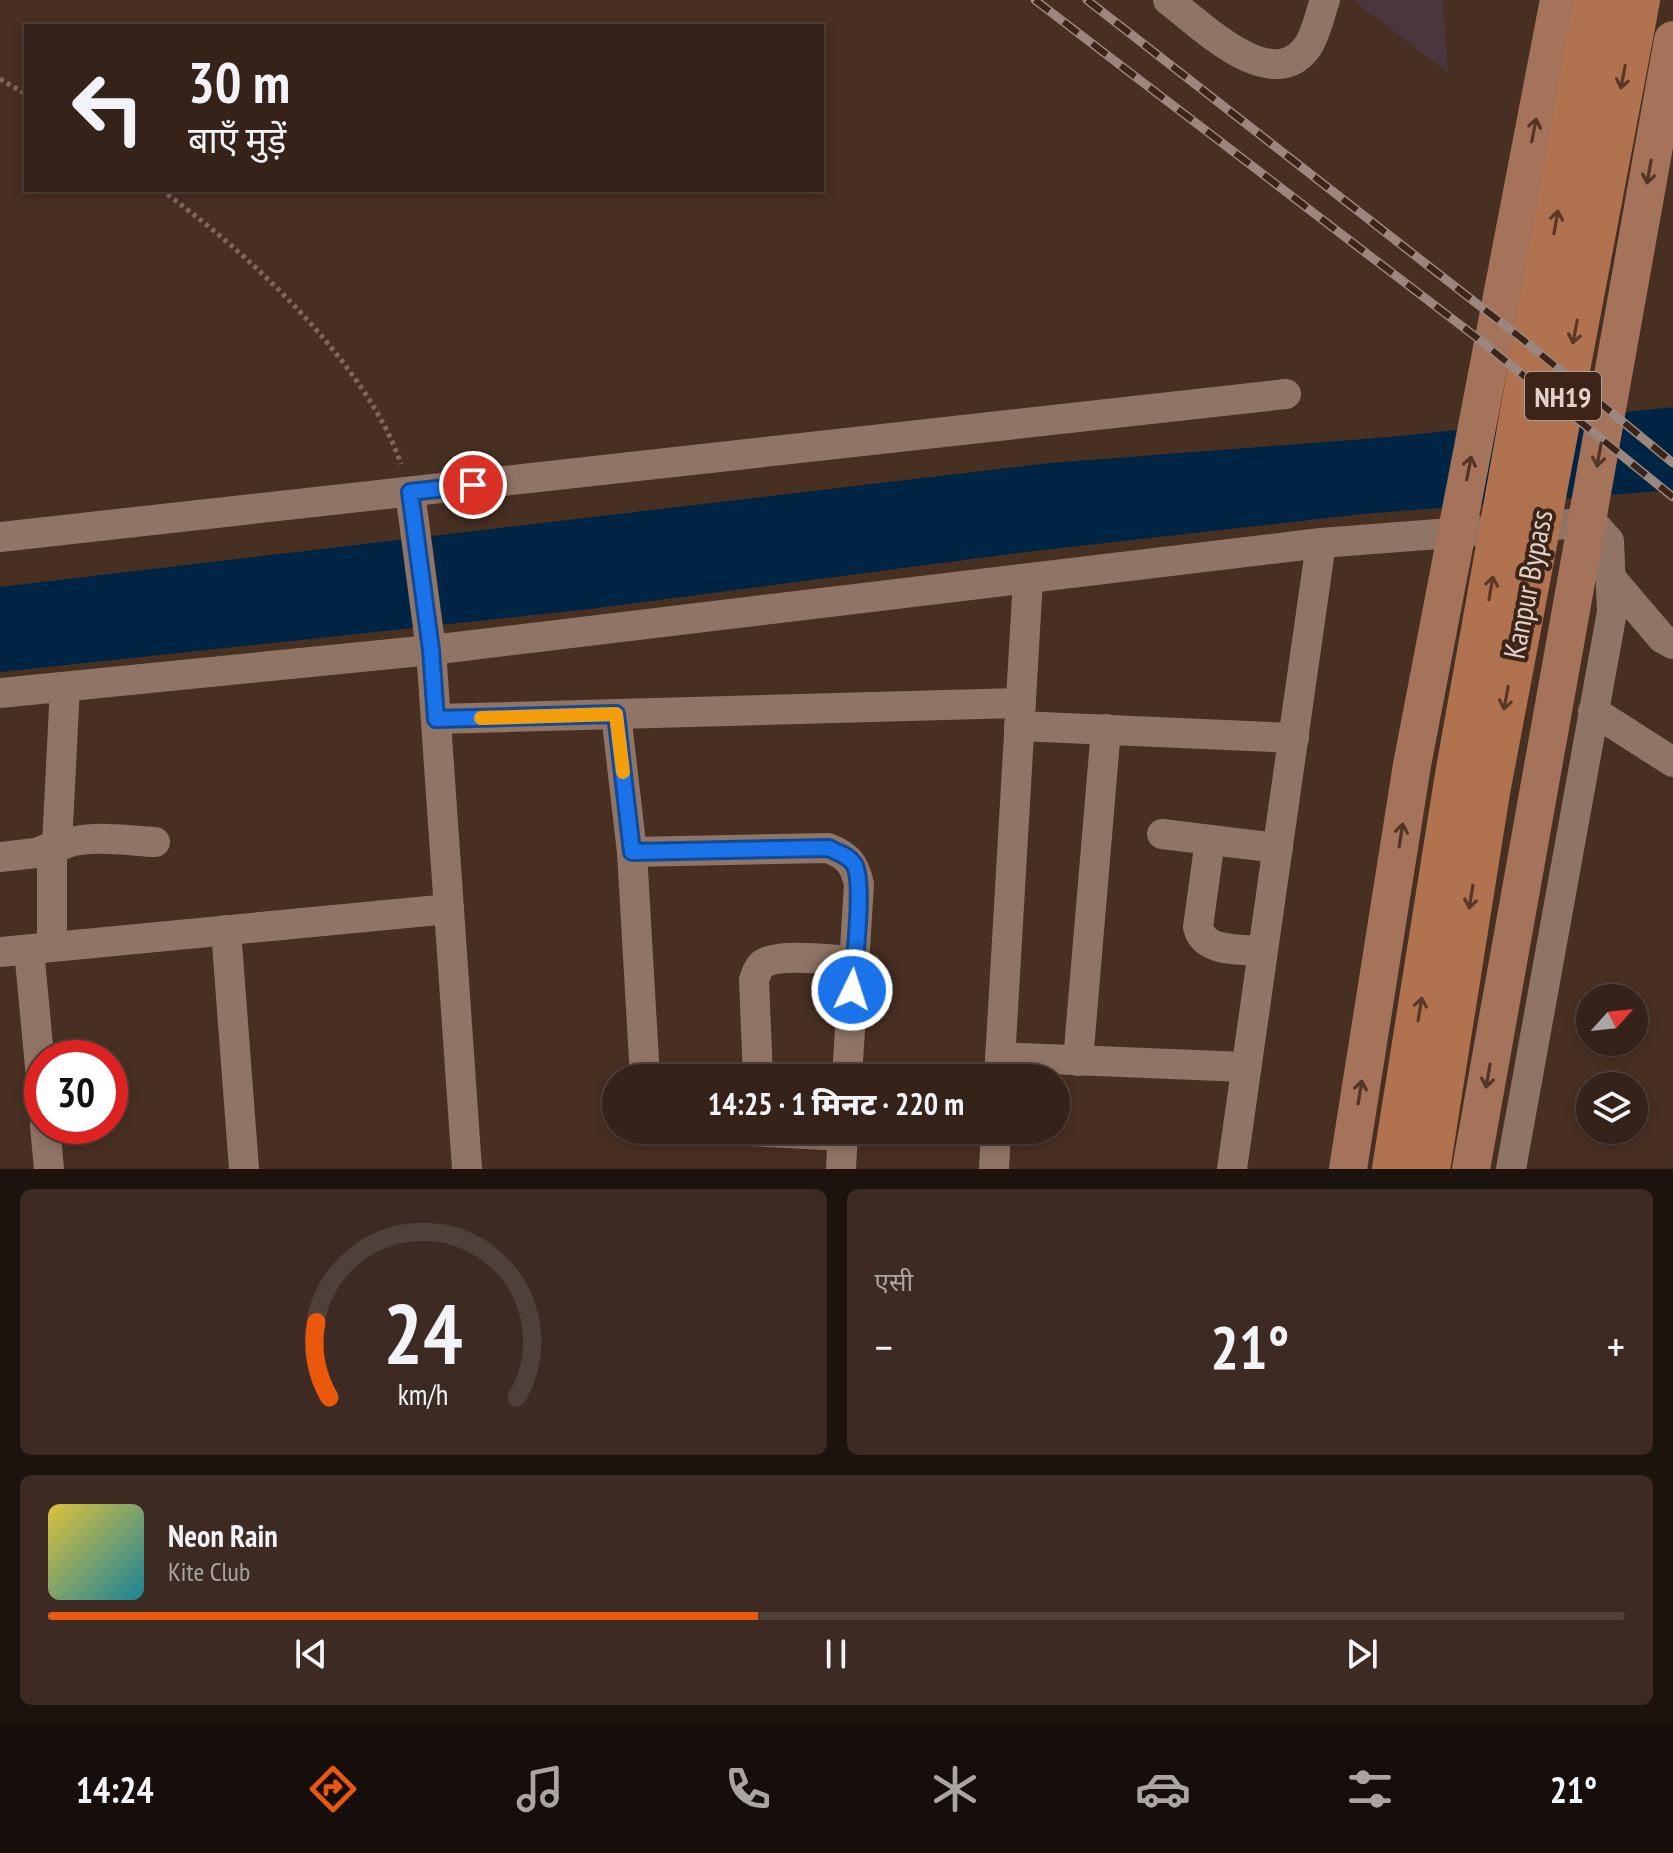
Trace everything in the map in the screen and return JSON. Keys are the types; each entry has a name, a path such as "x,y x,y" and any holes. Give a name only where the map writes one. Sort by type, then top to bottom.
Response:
{"highway":[{"name":"Kanpur Bypass","path":"1394,1169 1457,775 1596,0"},
{"name":"Kanpur Bypass","path":"1428,1169 1488,792 1638,0"}],"main road":[{"path":"1348,1169 1415,749 1559,0"},
{"path":"1471,1169 1673,40"}],"street":[{"path":"1168,0 1241,54 1263,65 1281,66 1295,60 1308,46 1325,0"},
{"path":"0,537 411,501 1286,394"},
{"path":"411,501 430,644 467,1169"},
{"path":"0,693 1028,579 1321,543 1592,522 1609,541 1612,612 1511,1169"},
{"path":"1232,1169 1321,543"},
{"path":"1610,577 1662,638 1673,644"},
{"path":"999,1064 1028,579"},
{"path":"0,857 36,853 57,845 65,687"},
{"path":"1593,711 1673,762"},
{"path":"436,719 616,714 1020,714 1106,729 1294,738"},
{"path":"616,714 632,852 644,1064"},
{"path":"1078,1061 1106,729"},
{"path":"1162,834 1278,848"},
{"path":"37,1040 27,950 52,852 74,840 155,842"},
{"path":"1210,840 1198,927 1200,935 1205,943 1215,946 1262,951"},
{"path":"632,852 828,848 844,854 855,865 859,884 848,1064"},
{"path":"27,950 449,909"},
{"path":"226,930 244,1169"},
{"path":"757,1064 754,980 758,969 764,963 777,959 854,961"},
{"path":"1044,1064 1078,1061 1245,1067"},
{"path":"47,1144 49,1169"},
{"path":"841,1169 842,1144"},
{"path":"994,1169 995,1144"}],"path":[{"path":"0,79 24,93"},
{"path":"164,192 231,244 315,330 357,381 388,432 411,501"}],"shaded area":[{"path":"1353,0 1443,0 1448,73"}],"water":[{"path":"1673,407 1673,490 1362,514 1026,552 590,609 0,672 0,587 1050,463 1390,437"}],"railway":[{"path":"1035,0 1476,337 1673,497"},
{"path":"1087,0 1521,338 1673,463"}],"slow traffic":[{"path":"481,718 616,714 623,772"}],"route":[{"path":"473,485 410,492 431,650 436,719 616,714 632,852 828,848 844,854 855,865 859,884 852,990"}]}
